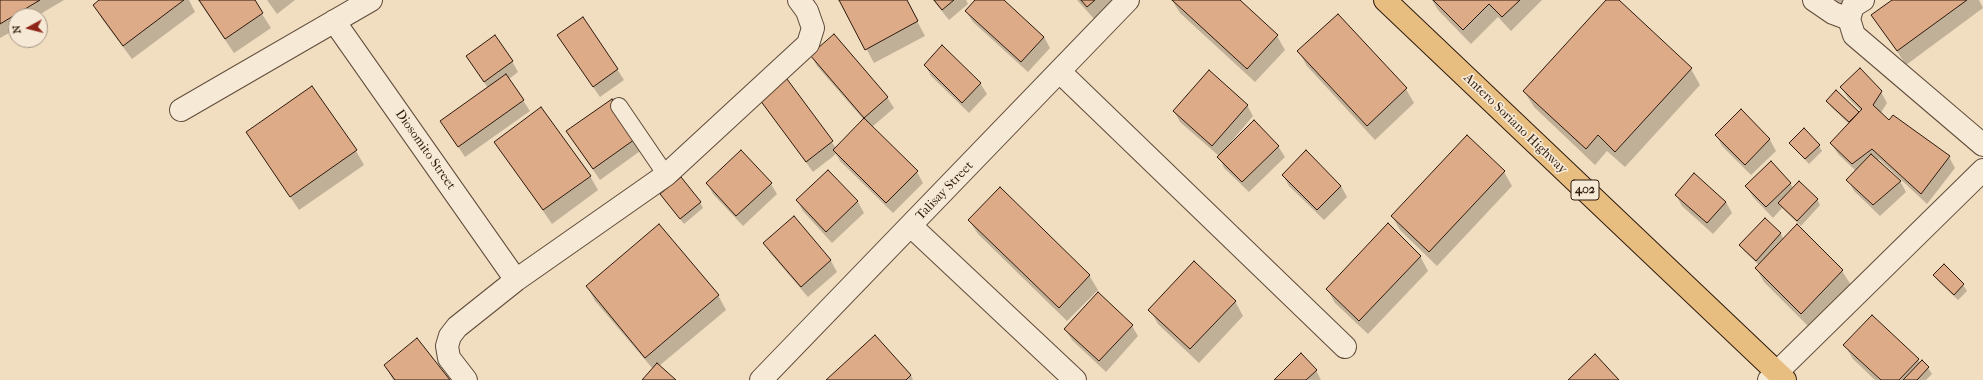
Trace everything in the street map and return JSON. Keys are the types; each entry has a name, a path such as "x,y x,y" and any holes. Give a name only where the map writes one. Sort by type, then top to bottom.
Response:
{"main road":[{"name":"Antero Soriano Highway","path":"1385,0 1777,377"}],"street":[{"path":"181,110 371,0"},
{"path":"466,380 449,358 447,346 450,336 457,327 516,280 666,175 808,44 813,28 807,11 800,0"},
{"name":"Talisay Street","path":"766,378 1128,0"},
{"path":"1814,0 1833,13 1849,19"},
{"path":"1863,0 1854,6 1849,19 1854,35 1983,145"},
{"name":"Diosomito Street","path":"334,21 516,280"},
{"path":"1060,72 1346,347"},
{"path":"1777,377 1983,170"},
{"path":"911,226 1075,380"}],"lane":[{"path":"618,106 666,175"}],"building":[{"path":"0,0 40,0 27,8 8,8 8,19 0,24"},
{"path":"99,0 184,0 123,46 93,5"},
{"path":"199,0 255,0 263,13 225,39"},
{"path":"839,0 907,0 918,21 865,50"},
{"path":"934,0 954,0 942,10"},
{"path":"975,0 1004,0 1044,37 1021,62 965,11"},
{"path":"1081,0 1095,0 1087,7"},
{"path":"1172,0 1240,0 1278,35 1247,69"},
{"path":"1433,0 1520,0 1502,17 1489,4 1463,30"},
{"path":"1606,0 1619,0 1692,68 1615,152 1598,135 1586,149 1523,91"},
{"path":"1892,0 1967,0 1897,51 1871,15"},
{"path":"1338,14 1407,88 1367,126 1297,51"},
{"path":"583,17 618,69 593,87 557,35"},
{"path":"834,34 888,97 864,118 810,55"},
{"path":"495,35 513,61 484,82 466,56"},
{"path":"942,45 981,83 962,103 924,65"},
{"path":"1860,68 1882,91 1873,105 1889,120 1893,115 1950,156 1921,194 1872,149 1852,164 1830,143 1862,109 1840,87"},
{"path":"1209,70 1248,105 1212,146 1173,111"},
{"path":"506,74 524,100 458,147 440,121"},
{"path":"784,75 833,141 806,162 757,96"},
{"path":"312,86 357,150 290,197 246,132"},
{"path":"1836,90 1859,112 1849,122 1826,101"},
{"path":"612,99 638,137 593,169 566,131"},
{"path":"541,107 591,176 543,210 494,142"},
{"path":"1741,109 1770,139 1745,165 1715,135"},
{"path":"864,118 918,171 886,203 833,150"},
{"path":"1254,120 1279,146 1242,182 1217,157"},
{"path":"1804,128 1820,145 1805,159 1789,143"},
{"path":"1467,135 1505,171 1429,252 1391,216"},
{"path":"741,150 772,183 736,216 706,183"},
{"path":"1306,150 1341,186 1317,210 1282,175"},
{"path":"1871,154 1901,181 1873,205 1846,180"},
{"path":"1771,161 1791,183 1766,207 1745,186"},
{"path":"828,170 858,201 826,232 796,200"},
{"path":"1694,173 1726,202 1707,223 1675,195"},
{"path":"681,177 701,202 680,219 660,194"},
{"path":"1799,181 1818,199 1797,221 1778,203"},
{"path":"1000,187 1090,275 1059,308 968,220"},
{"path":"794,216 831,260 801,287 763,243"},
{"path":"1765,218 1781,233 1756,261 1739,245"},
{"path":"1388,223 1421,256 1359,321 1326,289"},
{"path":"659,224 719,295 645,358 586,286"},
{"path":"1797,224 1843,270 1801,314 1755,268"},
{"path":"1194,261 1236,301 1190,349 1148,310"},
{"path":"1944,264 1964,284 1954,295 1933,275"},
{"path":"1098,292 1133,325 1099,361 1064,329"},
{"path":"1872,315 1919,359 1899,380 1881,380 1843,345"},
{"path":"875,335 911,375 906,380 826,380"},
{"path":"417,338 450,380 395,380 384,365"},
{"path":"1301,353 1317,370 1306,380 1274,380"},
{"path":"1595,354 1619,380 1568,380"},
{"path":"1922,360 1929,367 1917,380 1903,380"},
{"path":"657,363 676,380 642,380"}]}
